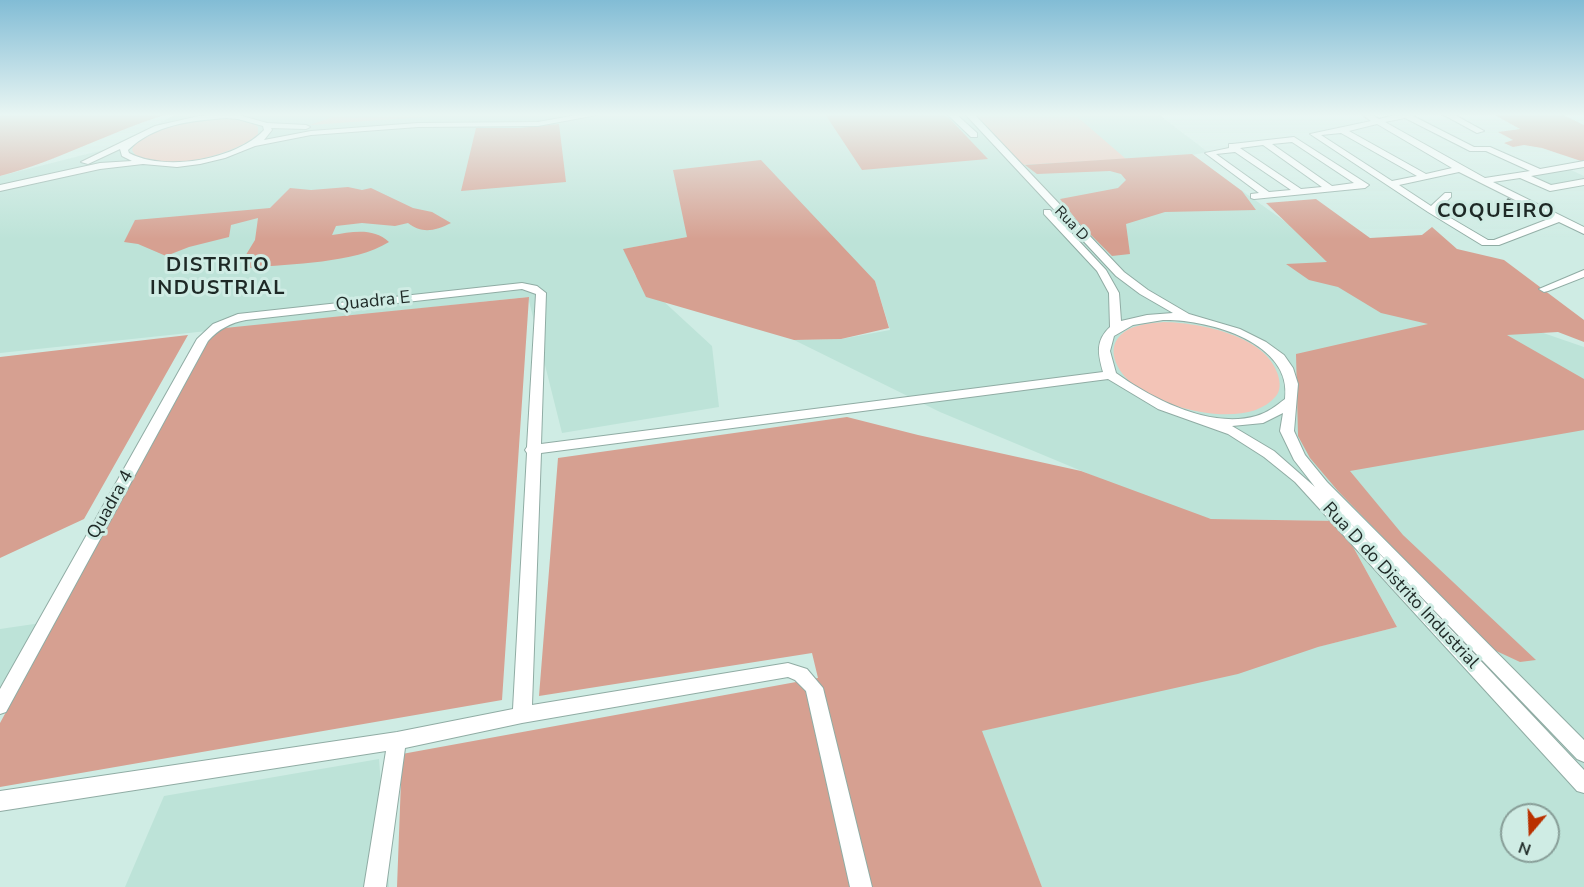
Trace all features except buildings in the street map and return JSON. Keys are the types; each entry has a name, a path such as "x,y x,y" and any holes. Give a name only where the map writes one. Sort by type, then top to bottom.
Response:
{"street":[{"path":"0,185 74,165 97,155"},
{"path":"127,155 141,164"},
{"path":"0,185 100,166 180,164 220,155"},
{"name":"Rua D","path":"993,155 1101,270 1114,293 1116,328"},
{"name":"Rua D","path":"1007,155 1120,274 1144,292 1187,317"},
{"path":"1212,155 1266,194"},
{"path":"1246,155 1298,190"},
{"path":"1283,155 1330,188"},
{"path":"1319,155 1362,185"},
{"path":"1294,163 1342,155"},
{"path":"1345,155 1481,241 1495,243 1564,219 1584,219"},
{"path":"1387,155 1424,176"},
{"path":"1436,155 1584,231"},
{"path":"1500,155 1538,171"},
{"path":"1485,181 1584,164"},
{"path":"1254,196 1389,183 1460,169"},
{"path":"1520,174 1550,188 1584,182"},
{"path":"1431,210 1448,195"},
{"path":"1046,212 1058,210"},
{"path":"1544,289 1584,273"},
{"name":"Quadra E","path":"236,318 512,288 534,288 541,292 532,450"},
{"path":"1110,375 1105,343 1110,332 1140,319 1187,317"},
{"name":"Rua D do Distrito Industrial","path":"1187,317 1233,332 1278,356 1289,371 1294,388 1287,431 1299,457 1322,485 1584,753"},
{"name":"Quadra 4","path":"0,706 203,339 224,321 236,318"},
{"path":"522,715 532,450 1110,375 1141,397 1194,419 1234,423 1262,419 1291,401"},
{"name":"Rua D do Distrito Industrial","path":"1194,419 1233,431 1269,454 1300,479 1584,784"},
{"path":"0,801 397,741 522,715 788,670 801,674 814,688 861,887"},
{"path":"375,887 397,741"}],"shaded area":[{"path":"0,155 60,155 22,170 0,176"},
{"path":"82,155 1193,155 1346,265 1584,347 1584,887 1042,887 981,731 1397,627 1339,521 1211,519 1168,507 940,412 794,340 841,339 890,330 875,281 687,237 624,249 635,275 712,346 719,407 562,433 528,297 0,353 0,176"},
{"path":"137,155 212,155 173,163 155,163"},
{"path":"469,155 563,155 566,182 461,191"},
{"path":"852,155 985,155 988,159 862,170"},
{"path":"1011,155 1122,155 1126,159 1020,165"},
{"path":"1194,155 1242,191 1256,210 1165,212 1126,224 1130,254 1112,256 1079,223 1060,199 1118,188 1126,180 1121,174 1110,171 1037,174 1025,165"},
{"path":"1564,155 1584,155 1584,162"},
{"path":"761,160 875,281 889,328 841,339 794,340 646,297 623,249 687,237 673,170"},
{"path":"1567,168 1584,176 1584,181 1551,186 1525,175"},
{"path":"348,187 362,190 371,188 413,208 432,212 451,223 429,230 418,229 408,223 395,226 362,223 336,226 332,235 369,232 389,242 375,249 341,259 250,268 244,258 255,240 258,218 231,225 229,237 189,247 166,256 138,244 124,242 135,220 270,208 290,188 311,190"},
{"path":"1316,199 1370,238 1422,235 1432,227 1457,249 1504,260 1584,320 1584,342 1558,332 1507,335 1584,379 1584,430 1350,471 1403,535 1536,660 1520,662 1492,649 1338,491 1310,458 1298,436 1296,354 1428,324 1381,313 1338,287 1309,280 1286,264 1327,262 1266,203"},
{"path":"529,297 502,700 0,787 0,723 215,329"},
{"path":"1164,322 1213,329 1246,341 1271,361 1279,378 1278,394 1263,407 1247,412 1227,414 1186,409 1167,403 1136,387 1118,366 1114,350 1115,342 1129,329"},
{"path":"188,335 84,519 0,558 0,357"},
{"path":"847,417 1081,471 1211,519 1339,521 1397,627 1318,647 1238,674 982,731 1042,887 397,887 402,754 818,678 812,653 539,696 558,458"},
{"path":"41,623 0,695 0,629"},
{"path":"379,759 389,887 125,887 164,796"}],"district":[{"name":"COQUEIRO","path":"1496,212"},
{"name":"DISTRITO INDUSTRIAL","path":"218,278"}]}
